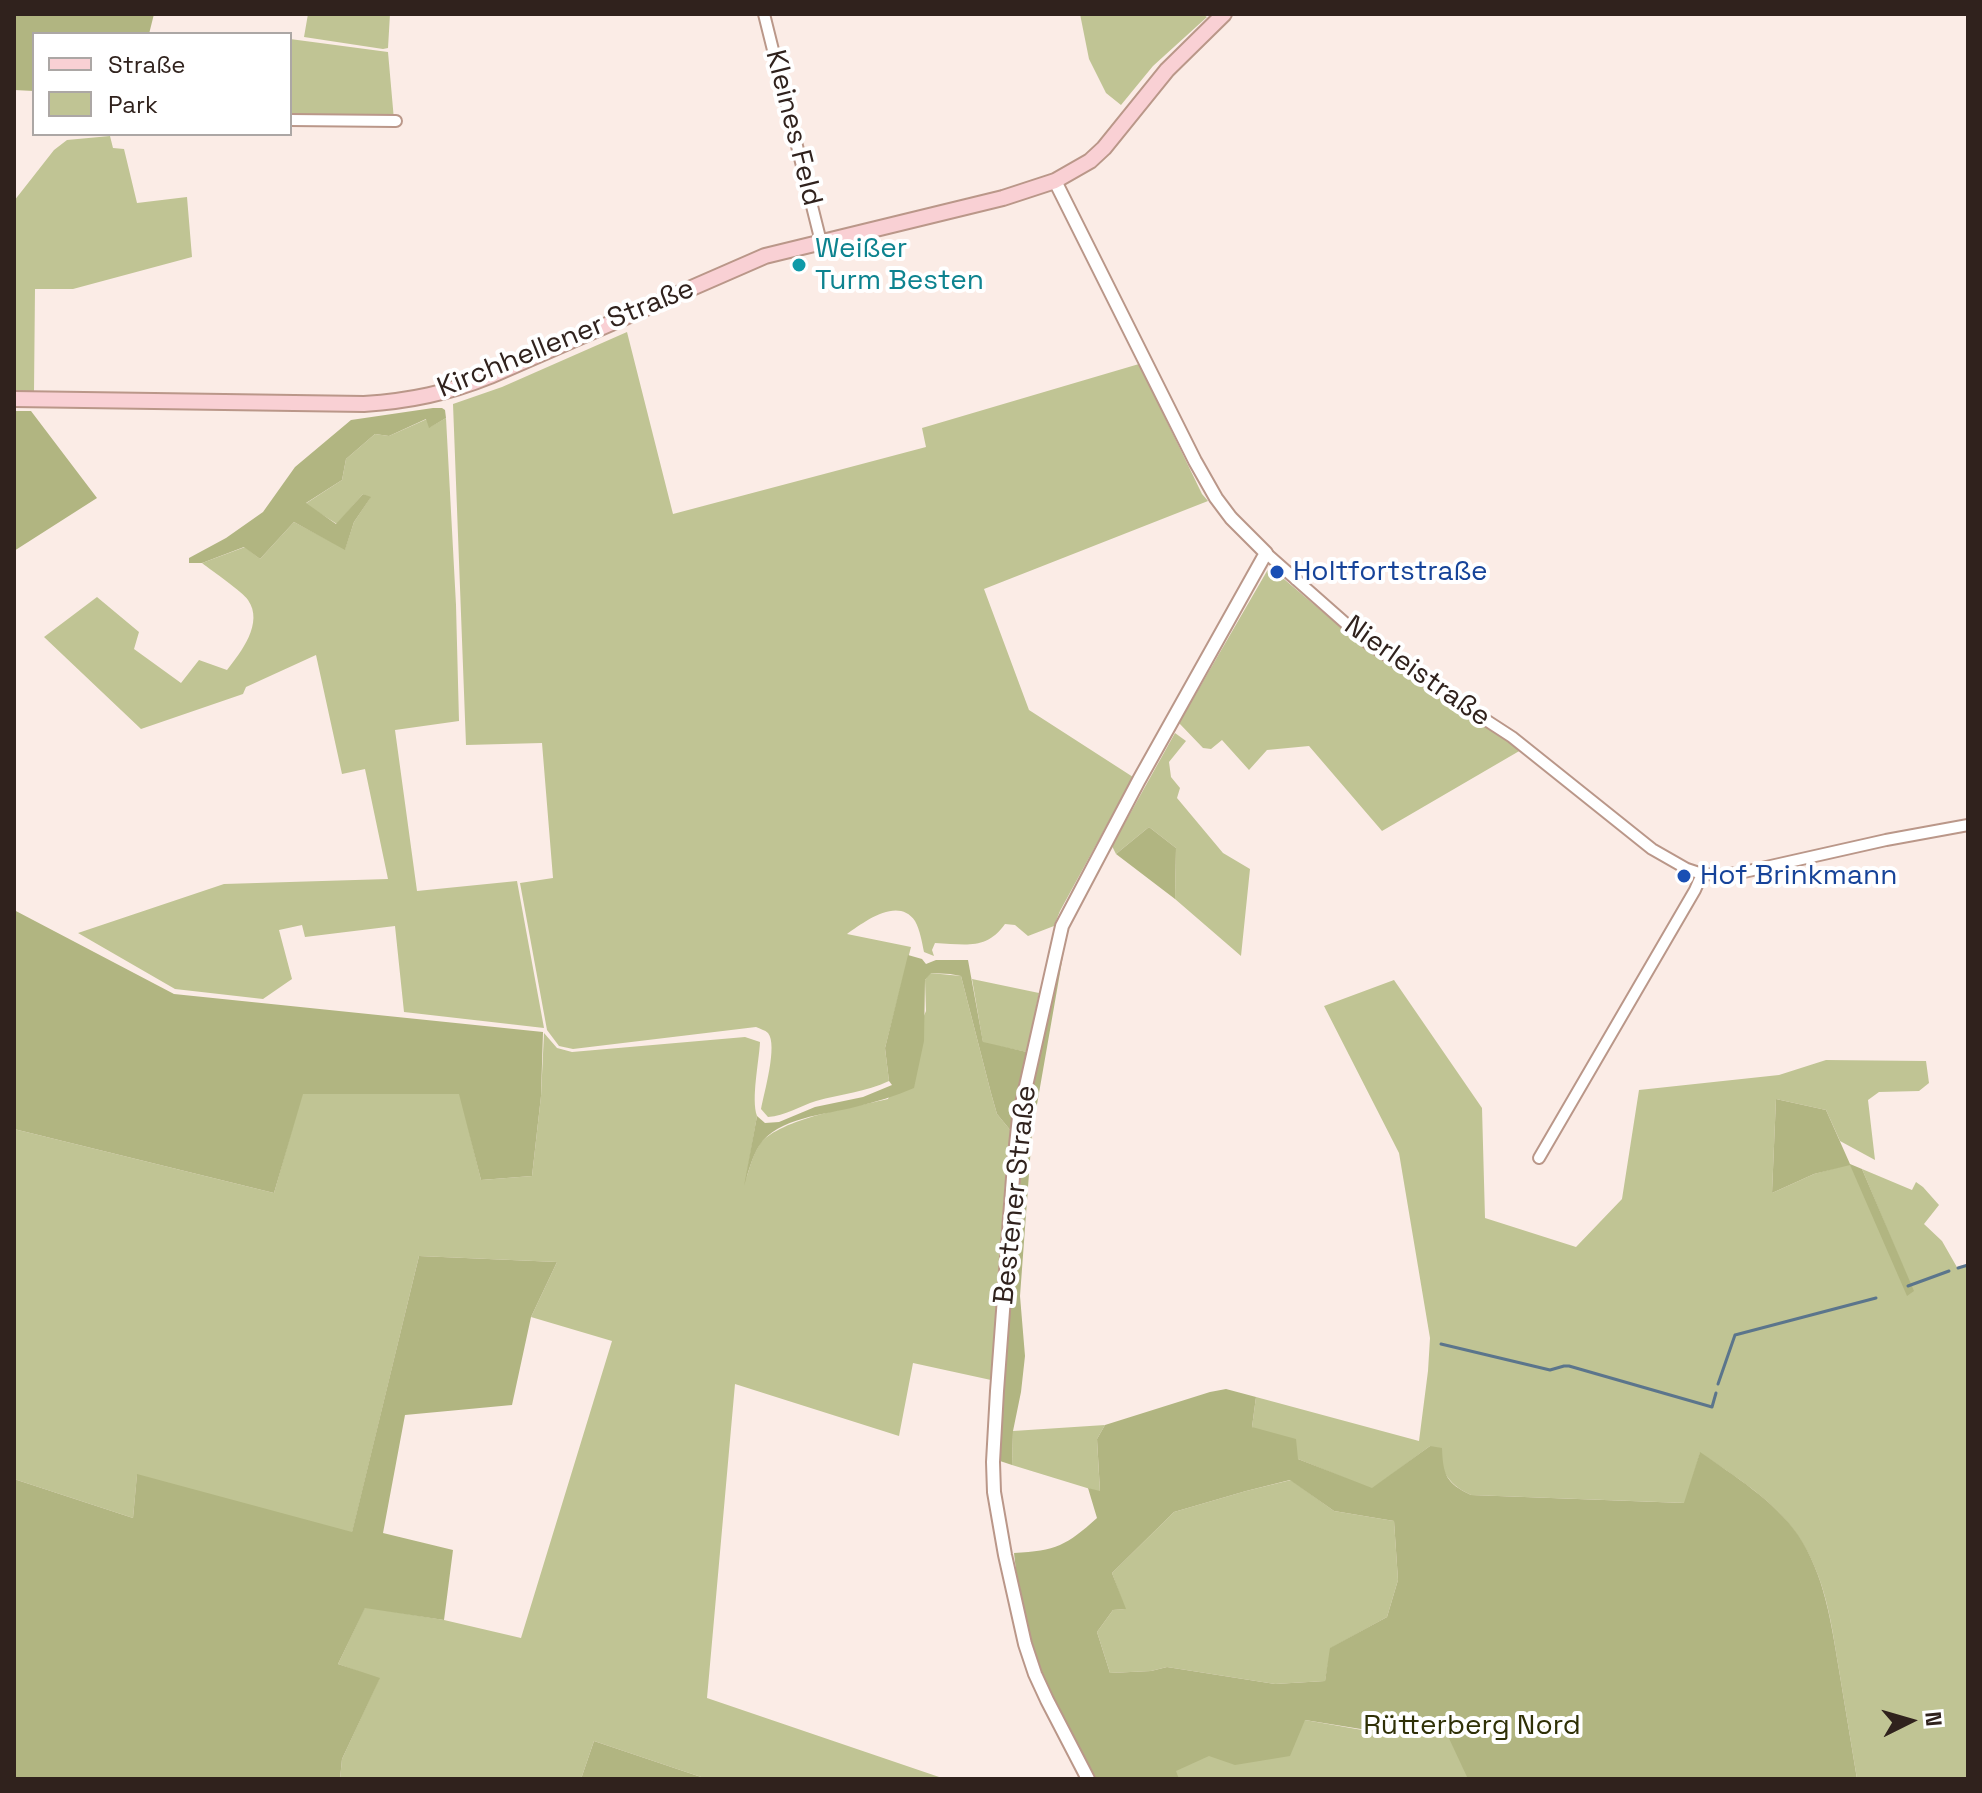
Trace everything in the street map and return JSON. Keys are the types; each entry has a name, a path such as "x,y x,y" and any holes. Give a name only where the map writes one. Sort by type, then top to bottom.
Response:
{"main road":[{"path":"1055,181 1090,161 1104,148 1167,70 1224,14"},
{"name":"Kirchhellener Straße","path":"14,399 364,404 447,392 765,256 1003,198 1055,181"}],"street":[{"name":"Kleines Feld","path":"764,14 821,242"},
{"path":"292,120 396,121"},
{"name":"Nierleistraße","path":"1055,181 1202,473 1231,518 1369,644 1512,737 1652,849 1687,869 1722,875 1968,825"},
{"name":"Bestener Straße","path":"1088,1779 1047,1700 1025,1644 994,1492 997,1391 1019,1117 1062,926 1139,780 1266,553"},
{"path":"1539,1158 1702,874"}],"green space":[{"path":"14,14 154,14 150,32 32,32 32,91 14,90"},
{"path":"308,14 390,14 388,48 304,37"},
{"path":"1080,14 1202,14 1207,17 1153,66 1121,105 1106,93 1089,59"},
{"path":"292,39 388,52 394,120 292,120"},
{"path":"110,136 113,148 124,149 137,203 187,197 192,257 73,289 35,289 34,391 14,391 14,201 54,150 67,140"},
{"path":"627,332 673,514 926,447 922,428 1139,364 1208,501 984,589 1029,710 1133,777 1054,926 1028,936 1015,925 1005,924 998,933 982,942 965,945 935,943 932,950 934,956 924,952 915,921 900,911 881,914 847,934 911,947 885,1048 889,1081 774,1116 768,1117 761,1109 771,1058 771,1039 767,1032 756,1027 573,1049 559,1046 547,1030 520,883 553,878 542,743 466,745 453,404 502,387"},
{"path":"433,408 445,410 446,418 429,428 426,419 389,436 375,434 346,459 342,480 306,503 336,524 363,494 371,497 354,522 345,550 294,522 260,559 244,547 202,563 189,563 189,558 226,538 263,512 295,467 351,420"},
{"path":"14,411 31,411 97,498 14,551"},
{"path":"446,418 459,721 395,730 417,891 517,881 544,1028 404,1012 395,926 305,937 302,925 279,930 292,979 263,999 175,989 78,933 224,884 388,879 365,769 342,774 316,655 246,687 243,694 141,729 44,637 97,597 139,632 134,649 181,683 199,660 227,670 249,637 252,609 240,592 202,563 245,547 260,559 294,522 345,549 354,522 370,498 363,494 337,524 305,504 342,480 346,459 375,434 389,436 427,419 430,427"},
{"path":"1271,568 1364,647 1521,750 1382,831 1309,746 1267,750 1249,770 1222,740 1211,749 1203,748 1179,723"},
{"path":"1175,733 1186,741 1169,762 1171,777 1180,788 1177,798 1223,853 1250,869 1241,956 1175,899 1176,848 1149,827 1116,854 1112,846"},
{"path":"1149,827 1176,848 1175,899 1116,854"},
{"path":"14,910 174,994 543,1032 541,1096 532,1176 481,1180 459,1094 303,1094 274,1193 14,1129"},
{"path":"1066,926 1032,1133 1020,1296 1025,1356 1013,1431 1012,1465 997,1460 1023,1125"},
{"path":"908,955 922,959 926,964 936,960 968,960 983,1042 1027,1052 1011,1131 997,1114 961,976 931,973 925,980 924,1041 914,1088 778,1129 759,1146 744,1186 757,1116 765,1123 779,1122 815,1107 863,1097 892,1085 885,1048"},
{"path":"930,973 961,976 997,1114 1011,1131 991,1380 913,1363 899,1436 735,1384 707,1698 945,1779 707,1779 594,1741 581,1779 340,1779 342,1759 379,1679 338,1664 365,1607 444,1620 521,1638 612,1341 531,1317 557,1262 419,1256 352,1533 137,1475 133,1518 14,1479 14,1129 274,1193 302,1094 460,1094 481,1180 532,1176 544,1033 557,1048 572,1052 745,1037 760,1042 755,1090 757,1116 746,1179 760,1144 784,1127 819,1115 888,1099 926,1011 925,980"},
{"path":"972,979 1039,993 1027,1052 983,1043"},
{"path":"1394,980 1482,1108 1485,1218 1576,1247 1622,1199 1639,1090 1779,1075 1826,1060 1926,1061 1929,1083 1919,1091 1879,1092 1868,1100 1875,1160 1840,1141 1826,1110 1776,1099 1772,1193 1814,1174 1850,1164 1913,1291 1862,1169 1912,1190 1916,1182 1939,1205 1924,1224 1942,1241 1958,1269 1968,1266 1968,1779 1857,1779 1830,1618 1815,1568 1798,1536 1778,1512 1740,1480 1700,1453 1685,1503 1471,1495 1450,1480 1430,1446 1372,1489 1298,1459 1252,1427 1256,1397 1419,1441 1430,1338 1399,1153 1324,1006"},
{"path":"1776,1099 1826,1110 1850,1164 1862,1169 1914,1291 1907,1296 1850,1165 1814,1174 1772,1193"},
{"path":"419,1256 557,1262 531,1317 512,1405 405,1415 383,1533 453,1550 444,1620 365,1608 338,1664 380,1678 342,1759 340,1779 14,1779 14,1479 133,1518 137,1474 352,1532"},
{"path":"1226,1389 1256,1397 1252,1427 1296,1439 1298,1459 1372,1488 1430,1446 1442,1448 1443,1465 1451,1482 1471,1495 1684,1503 1700,1452 1753,1489 1778,1511 1798,1535 1815,1567 1830,1617 1857,1779 1468,1779 1446,1732 1373,1731 1305,1720 1290,1756 1235,1765 1209,1756 1176,1771 1179,1779 1092,1779 1048,1697 1021,1614 1014,1553 1060,1545 1097,1518 1088,1488 1100,1491 1097,1439 1105,1425","holes":["1290,1480 1334,1511 1394,1521 1398,1580 1387,1617 1330,1648 1325,1681 1275,1684 1167,1667 1110,1673 1097,1632 1113,1610 1126,1609 1112,1573 1174,1512"]},
{"path":"1105,1425 1097,1439 1100,1492 1012,1465 1013,1431"},
{"path":"1291,1480 1334,1511 1394,1521 1398,1580 1387,1617 1331,1648 1325,1681 1275,1684 1167,1667 1110,1673 1097,1632 1113,1610 1125,1609 1112,1573 1174,1512"},
{"name":"Rütterberg Nord","path":"1420,1701 1664,1779 1175,1779 1165,1748 1305,1720 1368,1731"},
{"path":"594,1741 707,1779 581,1779"}],"waterway":[{"path":"1958,1268 1968,1265"},
{"path":"1908,1286 1949,1271"},
{"path":"1718,1384 1735,1335 1876,1298"},
{"path":"1441,1344 1550,1370 1569,1366 1712,1407 1716,1393"}],"place":[{"name":"Weißer Turm Besten","path":"799,265"},
{"name":"Holtfortstraße","path":"1277,572"},
{"name":"Hof Brinkmann","path":"1684,876"}]}
